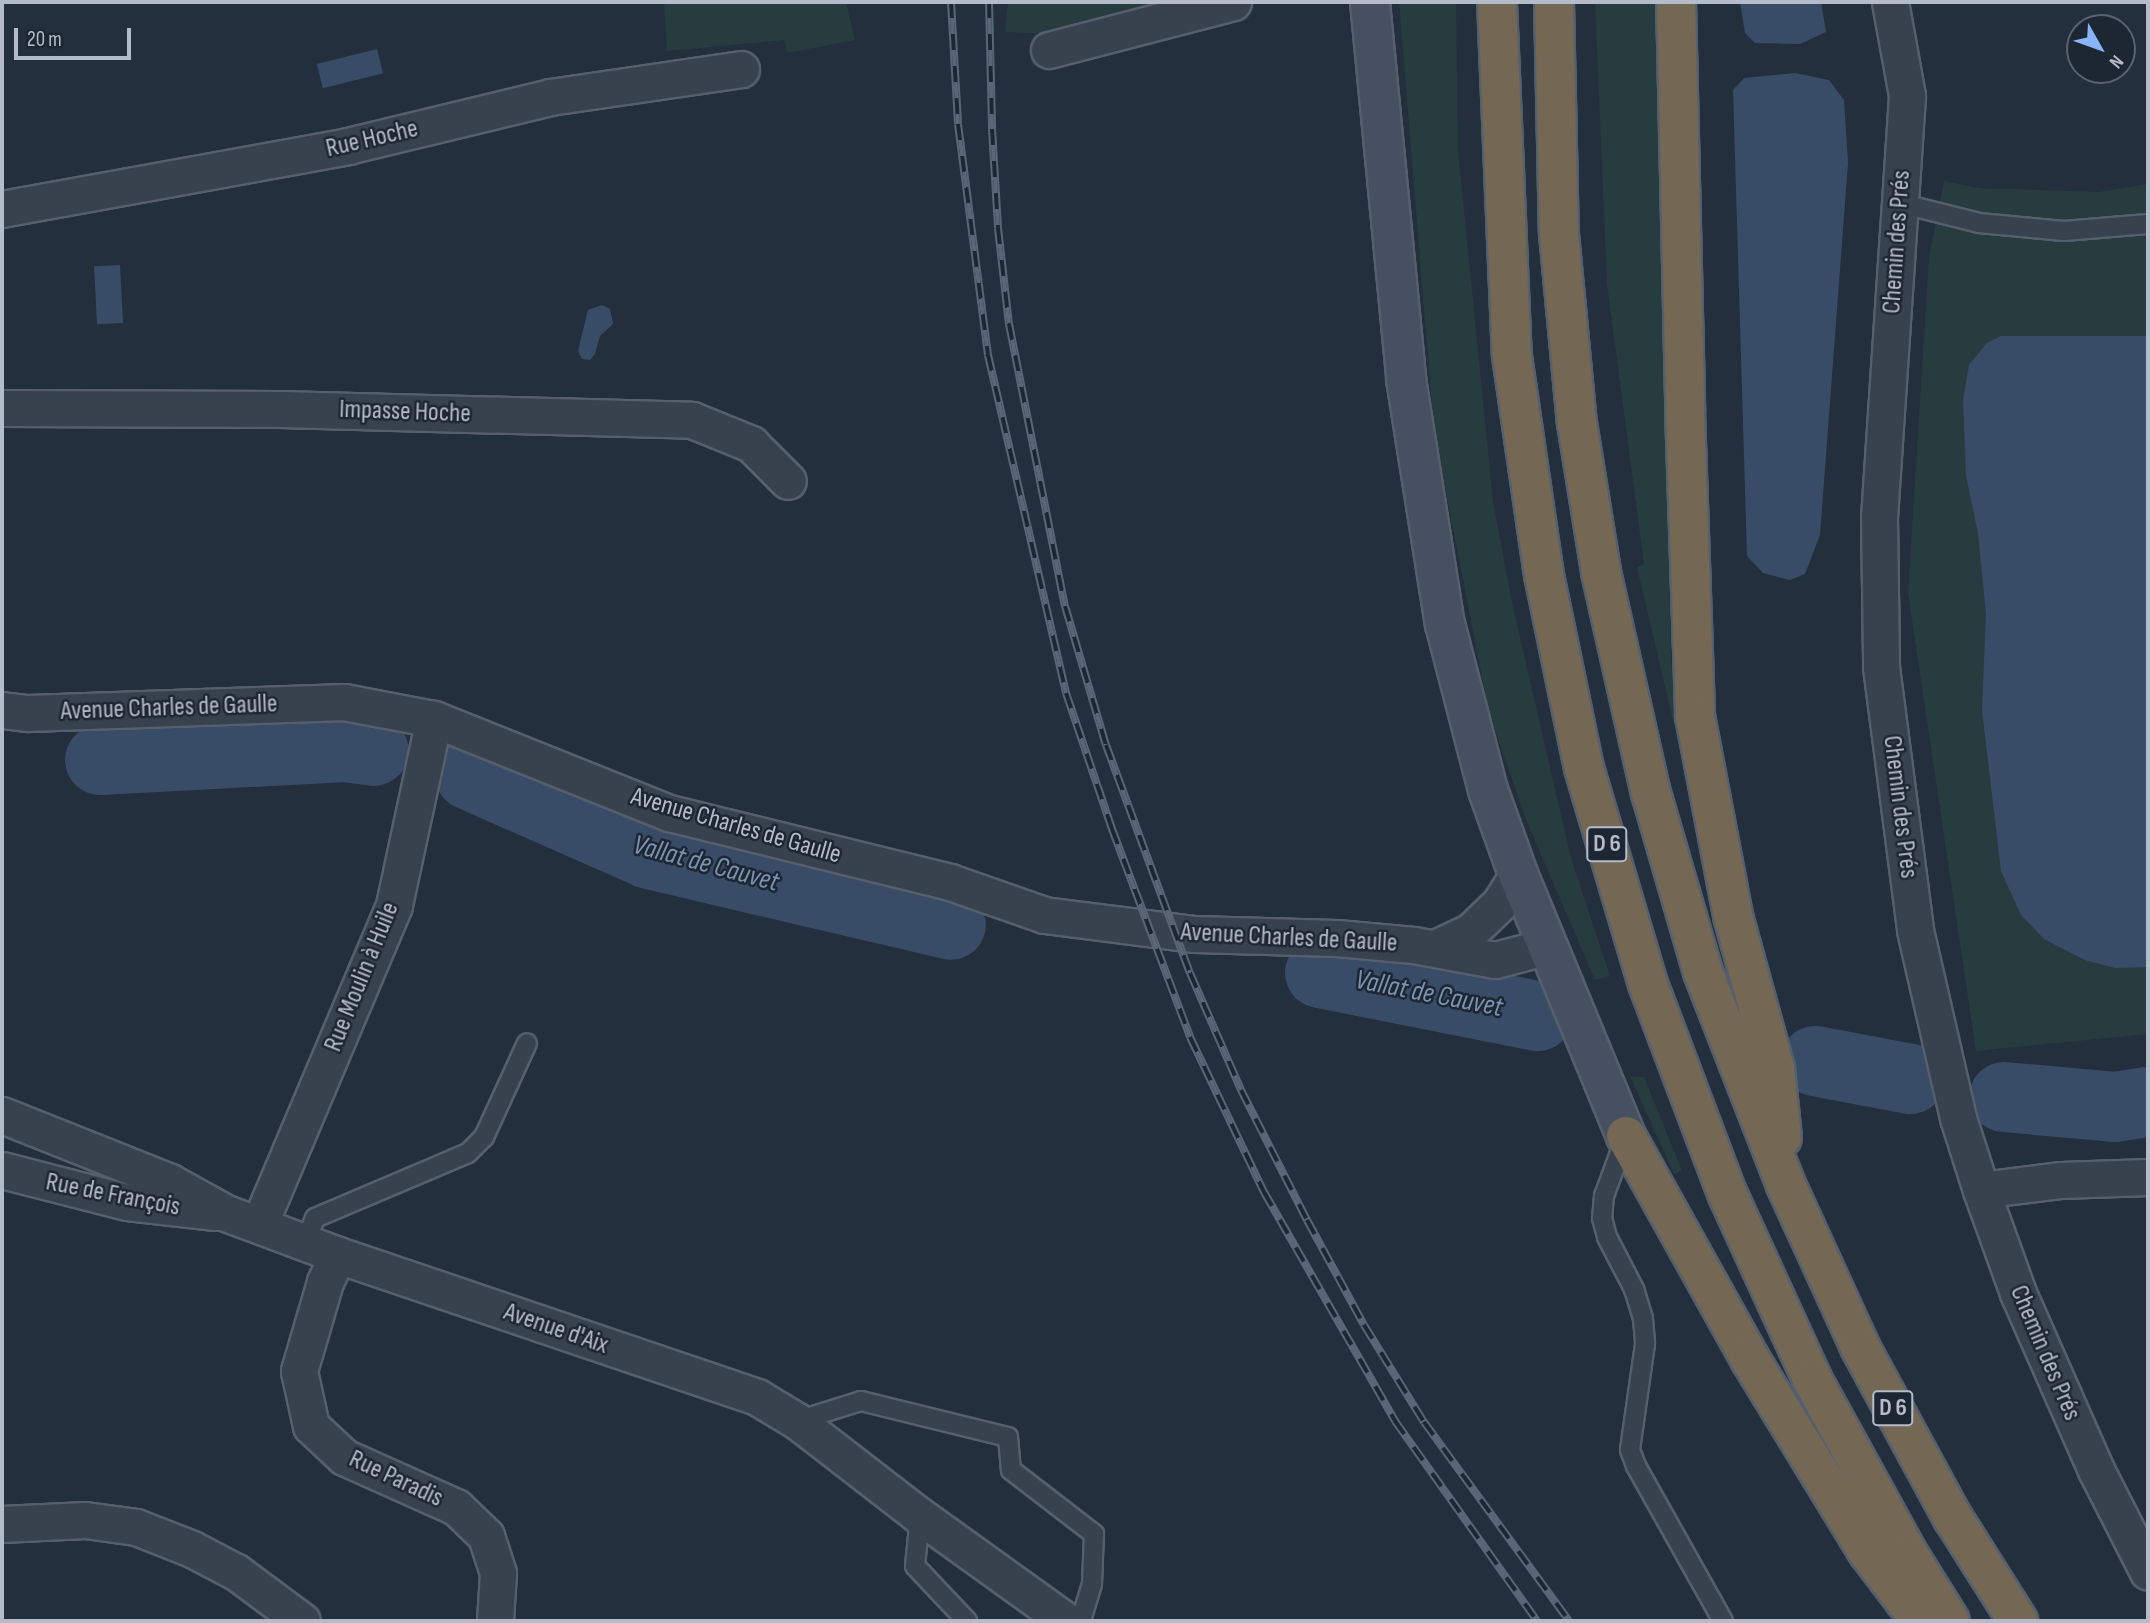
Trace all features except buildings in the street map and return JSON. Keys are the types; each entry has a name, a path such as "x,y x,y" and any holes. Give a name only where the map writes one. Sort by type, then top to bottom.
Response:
{"highway":[{"name":"D 6","path":"1497,2 1512,356 1544,575 1584,768 1648,984 1727,1193 1812,1379 1910,1557 1950,1621"},
{"name":"D 6","path":"1555,2 1559,234 1577,423 1601,572 1651,793 1703,972 1786,1185 1860,1347 1953,1518 2018,1621"},
{"path":"1676,2 1695,716 1733,916 1775,1068 1786,1185"},
{"path":"1626,1136 1750,1359 1868,1552 1905,1601 1926,1621"}],"street":[{"path":"1049,50 1233,2"},
{"path":"1370,2 1406,379 1444,624 1488,790 1545,947 1626,1136"},
{"name":"Chemin des Prés","path":"1890,2 1907,96 1879,517 1881,667 1915,930 1958,1118 2018,1293 2085,1445 2148,1572"},
{"name":"Rue Hoche","path":"2,209 348,146 551,97 741,69"},
{"name":"Impasse Hoche","path":"2,408 280,409 692,420 751,444 788,481"},
{"name":"Avenue Charles de Gaulle","path":"2,710 27,713 344,702 669,813 950,882 1044,915 1195,934 1337,938 1435,948 1495,960 1545,947"},
{"name":"Rue Moulin à Huile","path":"259,1225 394,905 431,732"},
{"name":"Avenue Charles de Gaulle","path":"1435,948 1470,932 1500,903 1518,874"},
{"name":"Avenue d'Aix","path":"2,1115 170,1182 226,1213 338,1255 757,1397 797,1421 920,1516 1066,1621"},
{"name":"Rue de François","path":"2,1170 127,1202 226,1213"},
{"path":"1981,1190 2062,1180 2148,1177"},
{"name":"Rue Paradis","path":"338,1255 325,1282 299,1371 311,1426 344,1457 456,1507 486,1536 498,1573 495,1621"},
{"path":"2,1524 85,1520 136,1527 192,1549 236,1572 302,1621"}],"lane":[{"path":"1899,203 1979,223 2064,231 2148,224"},
{"path":"305,1242 315,1219 468,1153 484,1137 527,1043"},
{"path":"1626,1136 1604,1196 1602,1217 1607,1237 1634,1289 1643,1319 1645,1344 1630,1450 1636,1466 1723,1621"},
{"path":"797,1421 860,1401 1008,1437 1011,1470 1094,1534 1092,1584 1081,1621"},
{"path":"920,1516 915,1566 967,1621"}],"green space":[{"path":"664,2 846,2 855,40 787,53 784,40 667,51"},
{"path":"1008,2 1156,2 1049,34 1005,32"},
{"path":"1399,2 1456,2 1458,150 1493,501 1512,603 1571,858 1610,976 1595,980 1527,822 1489,713 1434,430"},
{"path":"1595,2 1659,2 1671,665 1683,763 1637,567 1644,564 1607,284"},
{"path":"1944,181 1979,188 2099,192 2148,184 2148,1034 1976,1051 1908,593 1929,257"},
{"path":"1630,1076 1644,1077 1682,1171 1674,1174"}],"water":[{"path":"1740,2 1821,2 1826,32 1800,44 1755,43 1745,33"},
{"path":"377,49 383,73 323,88 317,64"},
{"path":"1795,73 1829,80 1844,100 1848,163 1820,535 1805,574 1790,580 1763,573 1747,556 1733,90 1744,78"},
{"path":"120,265 123,323 97,324 94,266"},
{"path":"602,305 610,309 613,324 600,336 595,354 590,360 582,359 578,351 588,310"},
{"path":"2001,336 2148,336 2148,967 2115,968 2085,960 2044,939 2021,915 2001,871 1982,710 1986,613 1978,533 1966,476 1963,400 1969,365 1987,343"}],"waterway":[{"name":"Vallat de Cauvet","path":"100,760 346,747 374,751"},
{"name":"Vallat de Cauvet","path":"470,775 649,854 951,925"},
{"name":"Vallat de Cauvet","path":"1320,973 1538,1016"},
{"name":"Vallat de Cauvet","path":"1815,1061 1910,1079"},
{"name":"Vallat de Cauvet","path":"2004,1097 2115,1107 2148,1102"}],"railway":[{"path":"951,2 958,124 988,355 1066,693 1112,829 1190,1037 1264,1192 1395,1421 1537,1621"},
{"path":"989,2 998,228 1009,324 1065,606 1106,745 1190,973 1241,1090 1307,1220 1364,1325 1424,1422 1569,1621"}]}
